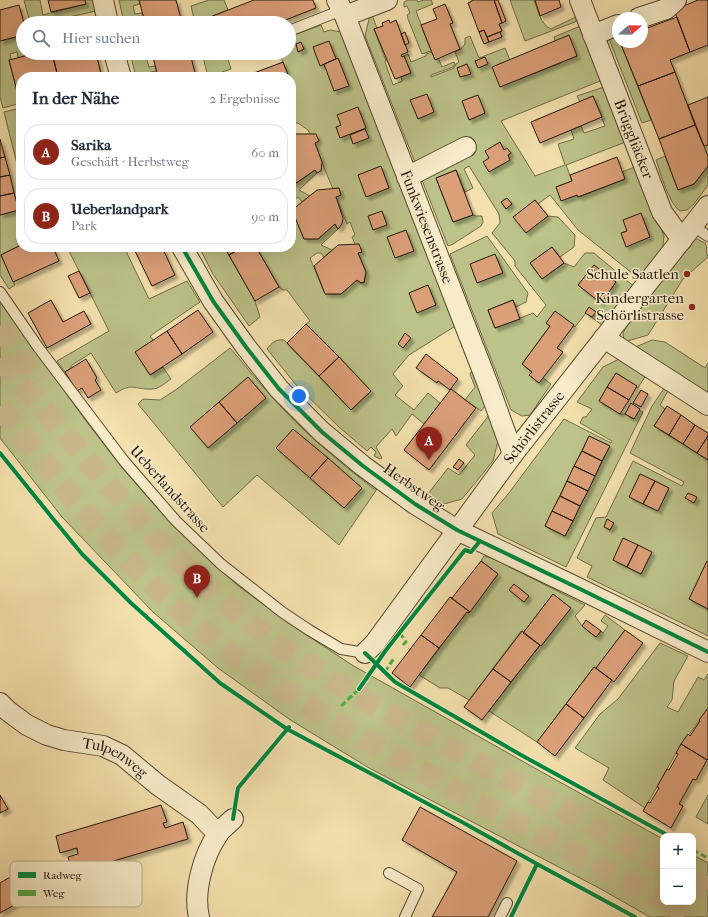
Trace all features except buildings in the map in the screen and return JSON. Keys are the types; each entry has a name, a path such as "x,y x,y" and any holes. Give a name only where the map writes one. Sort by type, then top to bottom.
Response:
{"street":[{"path":"102,0 106,16"},
{"path":"341,9 387,0"},
{"name":"Brüggliäcker","path":"580,0 662,212 694,234"},
{"path":"648,15 666,9 676,0"},
{"name":"Funkwiesenstrasse","path":"341,9 487,382 513,454"},
{"path":"593,35 612,27"},
{"path":"116,60 120,72"},
{"path":"407,177 466,147"},
{"name":"Schörlistrasse","path":"365,653 375,643 513,454 604,338 694,234 708,206"},
{"name":"Herbstweg","path":"185,252 213,300 246,347 279,388 322,432 363,466 415,504 457,530 708,652"},
{"path":"604,338 708,405"},
{"name":"Tulpenweg","path":"0,703 27,724 47,735 64,740 103,746 122,755 158,785 199,814 218,834"},
{"path":"199,917 198,888 205,861 218,834 233,819"}],"lane":[{"path":"296,28 341,9"},
{"name":"Ueberlandstrasse","path":"0,292 38,347 124,461 176,521 221,564 282,612 341,649 365,653"},
{"path":"389,873 418,889 405,917"},
{"path":"500,917 508,902"}],"green space":[{"path":"24,0 40,0 43,15 86,4 85,0 94,0 96,11 74,16 28,16"},
{"path":"119,0 139,0 140,4 133,6 135,14 142,13 143,16 122,16"},
{"path":"209,0 224,0 228,10 213,16 193,16 191,6"},
{"path":"408,0 417,0 418,2 431,0 433,4 416,11 431,51 422,54 408,19 407,15 410,13 407,6 404,7 404,2"},
{"path":"510,0 534,0 544,24 551,29 578,16 575,22 525,41"},
{"path":"370,15 372,15 377,28 374,29 393,85 402,81 401,77 411,73 404,56 408,54 411,62 432,52 435,59 438,58 442,67 454,62 455,64 453,67 431,75 431,77 454,68 459,62 455,52 461,49 465,44 465,38 470,36 479,58 505,48 518,80 561,63 554,37 578,27 583,27 601,79 600,81 501,121 535,176 565,165 558,144 574,139 571,130 581,126 584,133 605,126 593,96 580,102 577,96 604,87 625,140 623,143 566,165 572,181 556,187 579,197 625,179 622,172 637,166 664,236 662,255 642,281 578,230 550,195 538,204 547,216 558,217 575,235 574,247 560,257 552,247 530,263 542,279 564,263 574,267 585,253 594,253 637,289 607,329 586,313 575,327 555,312 550,326 522,364 532,372 529,375 539,383 543,378 551,384 530,415 522,416 511,410 450,254 487,236 528,293 526,302 516,307 513,300 488,310 495,328 533,313 537,317 546,305 515,266 515,261 492,233 500,223 499,214 469,166 464,169 473,188 465,192 456,170 436,178 453,222 473,215 482,216 483,222 481,226 448,246 365,36"},
{"path":"321,25 324,32 330,30 342,32 457,325 409,355 393,374 403,386 395,395 414,410 428,393 440,403 424,424 412,414 396,436 392,429 376,447 382,458 380,459 374,456 376,452 371,447 367,451 339,427 297,386 267,349 274,342 284,340 351,410 371,391 306,324 310,321 287,290 283,290 279,287 259,252 296,252 296,219 304,239 318,239 335,224 338,229 321,245 332,250 324,257 321,253 317,253 310,258 325,294 341,294 357,280 364,283 366,272 358,253 361,252 352,237 355,235 350,222 347,224 336,197 341,195 339,188 333,189 308,130 296,123 296,72 287,72 282,60 296,60 296,34"},
{"path":"612,36 612,47 609,39"},
{"path":"16,37 16,52 10,54 11,59 9,60 16,87 16,104 3,108 0,97 0,41"},
{"path":"613,48 622,48 651,120 642,123"},
{"path":"132,60 147,60 149,67 155,66 157,71 150,72 135,72"},
{"path":"204,60 228,60 231,69 222,72 207,72"},
{"path":"16,109 16,160 4,112"},
{"path":"665,156 678,190 694,184 708,166 708,185 694,204 687,210 680,211 676,207 665,187 656,160"},
{"path":"315,170 317,173 299,190 310,196 302,202 298,197 296,198 297,183"},
{"path":"16,211 16,248 1,255 15,285 9,289 0,275 0,215"},
{"path":"695,238 705,243 708,257 683,279 648,335 624,342 623,333 625,329"},
{"path":"70,252 126,252 149,299 187,281 200,302 150,336 153,340 150,375 163,367 171,379 155,389 130,387 116,393 91,353 72,365 69,370 65,372 57,361 109,331"},
{"path":"202,252 227,252 255,301 260,317 249,326 213,274"},
{"path":"0,302 119,464 158,509 237,585 293,626 352,665 660,837 660,905 696,905 696,857 708,863 708,917 650,917 599,888 369,768 289,719 218,668 153,612 62,517 0,438"},
{"path":"652,340 665,342 705,368 708,363 708,397 631,349"},
{"path":"230,348 266,391 296,422 347,468 374,489 377,489 339,545 257,475 223,507 138,404 143,399 160,400 177,389"},
{"path":"619,359 646,375 638,388 616,373 599,401 620,414 625,414 633,419 639,410 643,412 566,567 498,534 492,513 509,493 564,419 611,443 612,441 580,423 583,417 586,417 592,409 577,402 603,367","holes":["589,436 610,446 565,536 545,526"]},
{"path":"473,371 487,403 481,411 465,400 475,387 470,374"},
{"path":"665,387 669,389 660,405 665,409 654,426 708,460 708,636 587,577 592,566 577,558 596,518 606,517 633,461 682,486 684,482 630,453 652,406"},
{"path":"489,415 498,441 493,461 462,499 444,504 428,494 448,468 459,475 475,455 466,445"},
{"path":"484,556 494,559 585,605 575,616 582,626 596,637 601,631 603,633 608,626 601,621 605,615 625,630 596,668 594,667 537,742 489,711 570,608 553,594 523,633 521,631 469,700 448,688 440,688 419,675 498,574 481,561"},
{"path":"660,643 688,656 674,681 672,700 667,707 678,712 698,677 704,680 708,674 708,708 676,753 645,808 603,780 609,768 575,748 600,714 618,699"},
{"path":"708,795 708,824 696,817"}],"tunnel":[{"path":"0,326 37,383"},
{"path":"0,359 166,549 236,612 282,648 357,696 660,862"},
{"path":"0,407 70,495 120,552 174,606 239,659 280,688 365,740 494,811 660,898"},
{"path":"696,882 708,889"},
{"path":"673,905 695,917"}],"marked path":[{"path":"400,633 406,642 403,645"},
{"path":"385,672 394,658"},
{"path":"341,706 359,689"},
{"path":"696,852 708,858"}],"cycle path":[{"path":"185,252 213,301 246,347 279,389 322,432 363,466 415,504 457,530 708,652"},
{"path":"0,453 82,554 131,603 220,683 287,729 462,822 635,917"},
{"path":"359,689 386,650 465,550 471,552 480,541"},
{"path":"365,653 395,682 521,755 664,833"},
{"path":"233,819 238,788 289,727"},
{"path":"511,917 537,864"}],"place":[{"name":"Schule Saatlen","path":"687,274"},
{"name":"Kindergarten Schörlistrasse","path":"692,307"},
{"name":"Sarika","path":"429,460"},
{"name":"Ueberlandpark","path":"197,598"}]}
